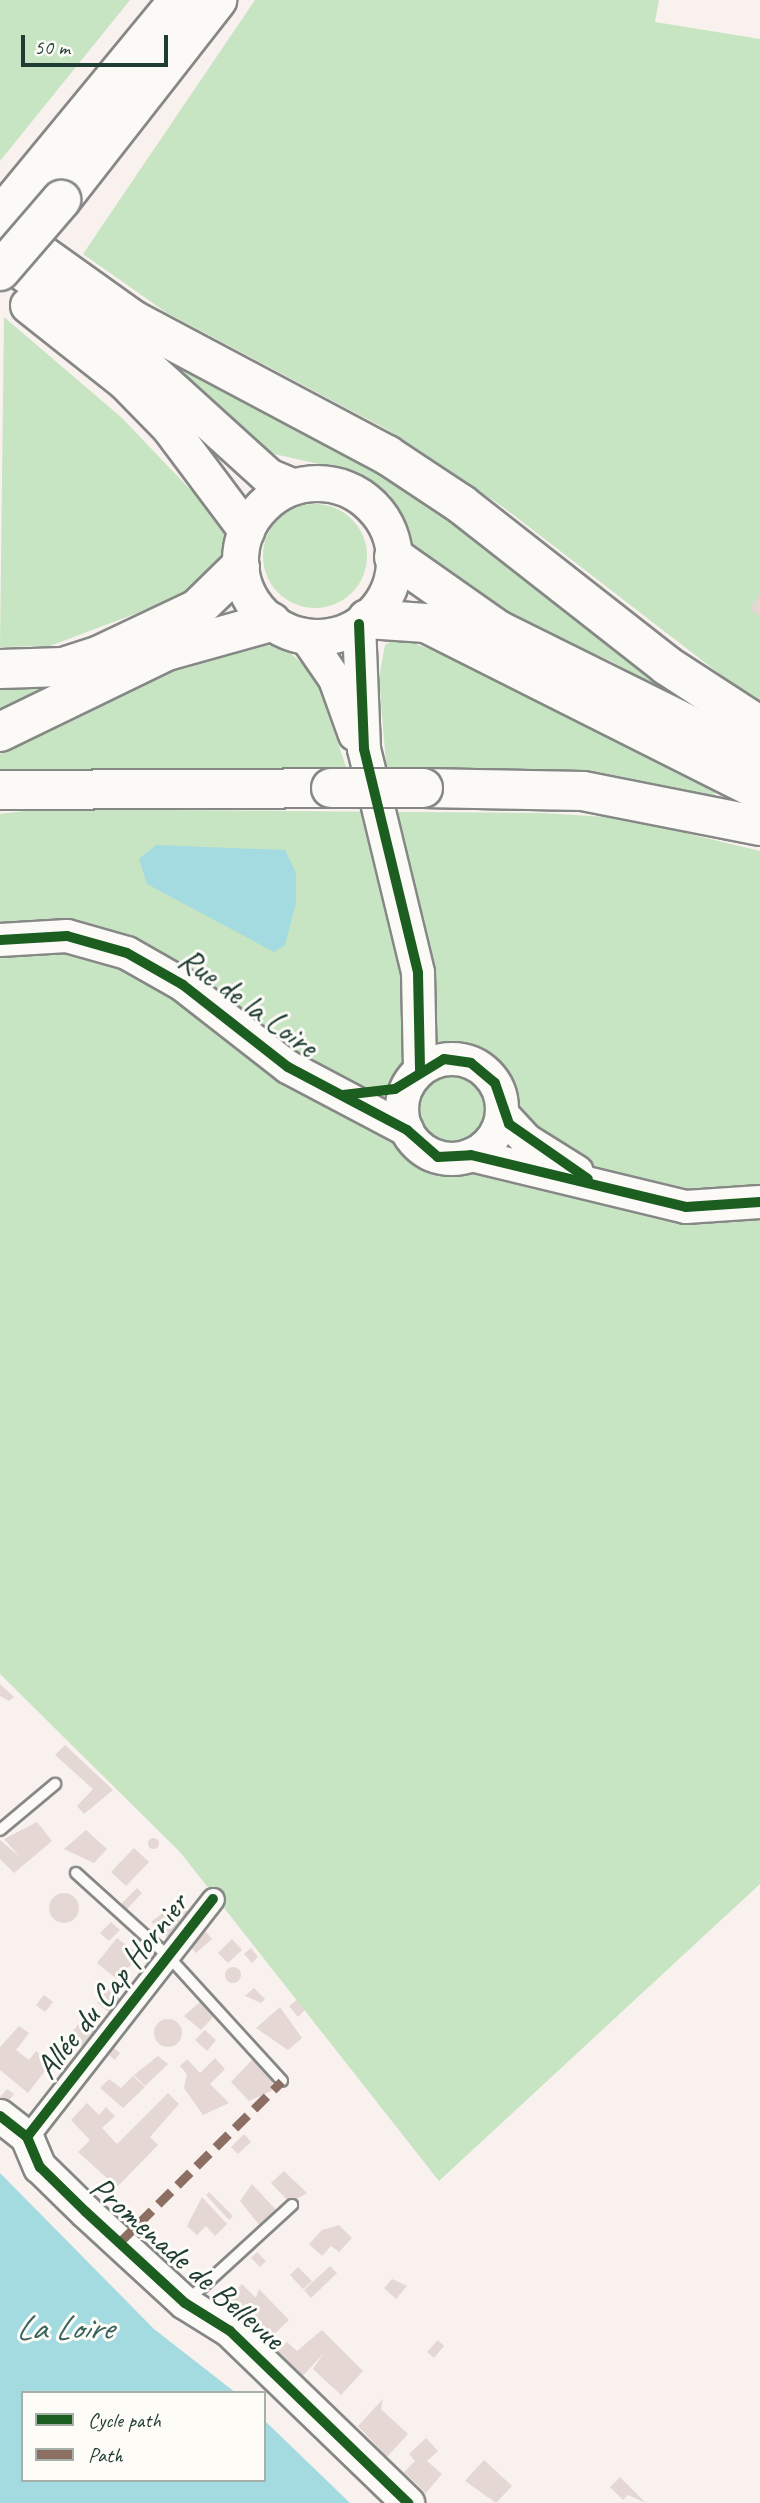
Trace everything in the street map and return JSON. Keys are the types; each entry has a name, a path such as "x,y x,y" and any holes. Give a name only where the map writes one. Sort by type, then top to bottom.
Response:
{"highway":[{"path":"0,271 44,192 179,0"},
{"path":"0,217 44,192 216,0"},
{"path":"0,225 133,320 387,455 461,504 666,665 760,726"},
{"path":"394,557 498,630 760,760"},
{"path":"0,669 63,667 100,655 197,609 240,567"},
{"path":"0,732 167,651 271,622"},
{"path":"363,622 426,623 760,792"},
{"path":"0,790 422,788 594,793 760,826"}],"main road":[{"path":"0,256 129,350 268,475 292,486"},
{"path":"0,284 125,382 199,461 246,530"},
{"path":"321,482 361,496 385,523 394,557 385,597 363,622 334,635 306,636 271,622 250,598 240,567 246,530 260,508 292,486 321,482"}],"street":[{"path":"363,622 364,749"},
{"path":"306,636 335,680 364,749 418,973 461,1059 489,1074 502,1114 526,1140 594,1182"},
{"name":"Rue de la Loire","path":"0,940 67,936 127,953 183,985 288,1067 407,1130"},
{"path":"418,973 414,1077 402,1107 407,1130 438,1157 471,1155 594,1182 686,1207 760,1202"},
{"path":"336,1092 414,1077 461,1059"},
{"path":"471,1155 494,1136 502,1114"},
{"name":"Allée du Cap Hornier","path":"27,2137 213,1899"},
{"name":"Promenade de Bellevue","path":"0,2116 27,2137 40,2167 185,2303 230,2331 408,2503"}],"lane":[{"path":"0,1829 55,1784"},
{"path":"76,1873 168,1956 282,2081"},
{"path":"185,2303 292,2205"}],"green space":[{"path":"0,0 130,0 0,161"},
{"path":"255,0 659,0 655,22 760,39 760,705 503,507 388,430 167,313 83,254"},
{"path":"4,317 122,418 225,526 228,553 198,590 50,646 0,647"},
{"path":"150,347 385,470 718,722 611,661 481,605 419,558 390,494 332,467 261,451"},
{"path":"315,504 335,508 352,519 363,536 367,556 363,576 352,593 335,604 315,608 295,604 278,593 267,576 263,556 267,536 278,519 295,508"},
{"path":"398,637 499,676 715,788 715,798 387,775 379,678 385,645"},
{"path":"247,643 284,647 316,677 347,770 0,777 0,754 146,680"},
{"path":"68,684 0,718 0,687"},
{"path":"41,809 542,813 623,818 760,851 760,1884 439,2181 180,1852 0,1674 0,814"}],"water":[{"path":"156,845 285,850 296,873 296,903 285,945 274,952 147,884 139,859"},
{"name":"La Loire","path":"0,2173 154,2329 233,2391 21,2391 21,2482 266,2482 266,2422 350,2503 0,2503"}],"building":[{"path":"757,597 760,599 760,616 750,610"},
{"path":"0,1684 14,1697 9,1701 0,1696"},
{"path":"65,1745 113,1790 84,1814 77,1806 93,1789 55,1755"},
{"path":"37,1822 52,1841 14,1873 0,1859 0,1840 21,1858 4,1839"},
{"path":"86,1830 107,1849 94,1863 64,1849"},
{"path":"153,1837 159,1843 153,1849 147,1843"},
{"path":"134,1848 149,1862 126,1886 111,1872"},
{"path":"137,1888 142,1893 126,1910 120,1905"},
{"path":"64,1893 75,1897 79,1908 75,1919 64,1923 53,1919 49,1908 53,1897"},
{"path":"176,1903 189,1912 169,1939 151,1922"},
{"path":"111,1922 120,1930 109,1941 100,1933"},
{"path":"201,1926 212,1939 196,1953 184,1940"},
{"path":"117,1938 139,1955 118,1980 97,1963"},
{"path":"232,1939 242,1950 228,1963 218,1953"},
{"path":"251,1948 258,1957 252,1963 244,1954"},
{"path":"230,1967 236,1967 241,1975 239,1981 230,1983 225,1978 225,1972"},
{"path":"254,1988 265,1999 261,2003 245,1996"},
{"path":"108,1989 121,2000 116,2007 102,1996"},
{"path":"44,1995 53,2002 45,2012 36,2005"},
{"path":"102,1997 114,2007 109,2012 97,2003"},
{"path":"297,2000 305,2010 298,2017 289,2006"},
{"path":"200,2002 214,2016 201,2030 184,2016"},
{"path":"280,2007 302,2038 288,2050 256,2028"},
{"path":"85,2016 100,2028 83,2049 69,2036"},
{"path":"168,2019 178,2023 182,2033 178,2043 168,2047 158,2043 154,2033 158,2023"},
{"path":"19,2026 29,2033 16,2050 29,2060 36,2051 51,2063 28,2093 0,2070 0,2047"},
{"path":"205,2030 216,2040 207,2051 195,2040"},
{"path":"110,2045 120,2053 115,2060 104,2051"},
{"path":"158,2056 168,2064 145,2086 134,2075"},
{"path":"215,2058 225,2069 210,2084 229,2103 203,2115 184,2088 187,2074 180,2066 187,2059 200,2073"},
{"path":"253,2059 272,2079 273,2090 249,2101 231,2082"},
{"path":"133,2076 145,2087 123,2108 100,2088 109,2079 121,2088"},
{"path":"7,2089 14,2094 5,2105 0,2097"},
{"path":"168,2093 179,2104 150,2137 158,2145 117,2187 78,2152 90,2140 71,2120 87,2103 99,2115 106,2107 115,2116 102,2128 117,2144"},
{"path":"244,2134 251,2142 238,2154 231,2147"},
{"path":"284,2171 307,2193 290,2203 271,2183"},
{"path":"252,2184 276,2210 260,2226 240,2201"},
{"path":"209,2192 233,2216 229,2220 206,2195"},
{"path":"202,2197 227,2224 215,2236 206,2226 197,2235 187,2226"},
{"path":"339,2225 352,2238 339,2252 331,2246 322,2256 309,2244 322,2230"},
{"path":"257,2252 266,2261 260,2267 251,2258"},
{"path":"330,2266 337,2273 311,2298 304,2290"},
{"path":"298,2267 312,2281 303,2289 290,2275"},
{"path":"392,2279 407,2286 396,2299 384,2288"},
{"path":"242,2284 256,2298 259,2289 289,2320 270,2338 228,2298"},
{"path":"322,2330 363,2371 341,2395 313,2369 324,2353 300,2379 274,2355 287,2342 297,2351"},
{"path":"438,2340 444,2346 434,2358 427,2352"},
{"path":"383,2399 381,2409 408,2434 387,2457 358,2426"},
{"path":"426,2438 438,2451 427,2461 442,2474 426,2493 404,2472 415,2461 409,2454"},
{"path":"484,2460 512,2486 496,2503 465,2481"},
{"path":"620,2477 646,2503 628,2495 623,2500 610,2487"}],"marked path":[{"path":"120,2242 282,2081"}],"cycle path":[{"path":"359,624 364,749 418,973 420,1070"},
{"path":"0,940 67,936 127,953 183,985 288,1067 407,1130 438,1157 471,1155 686,1207 760,1202"},
{"path":"343,1095 395,1089 444,1059 471,1063 495,1083 509,1124 588,1179"},
{"path":"27,2137 213,1899"},
{"path":"0,2116 27,2137 40,2167 86,2212 185,2303 230,2331 408,2503"}]}
